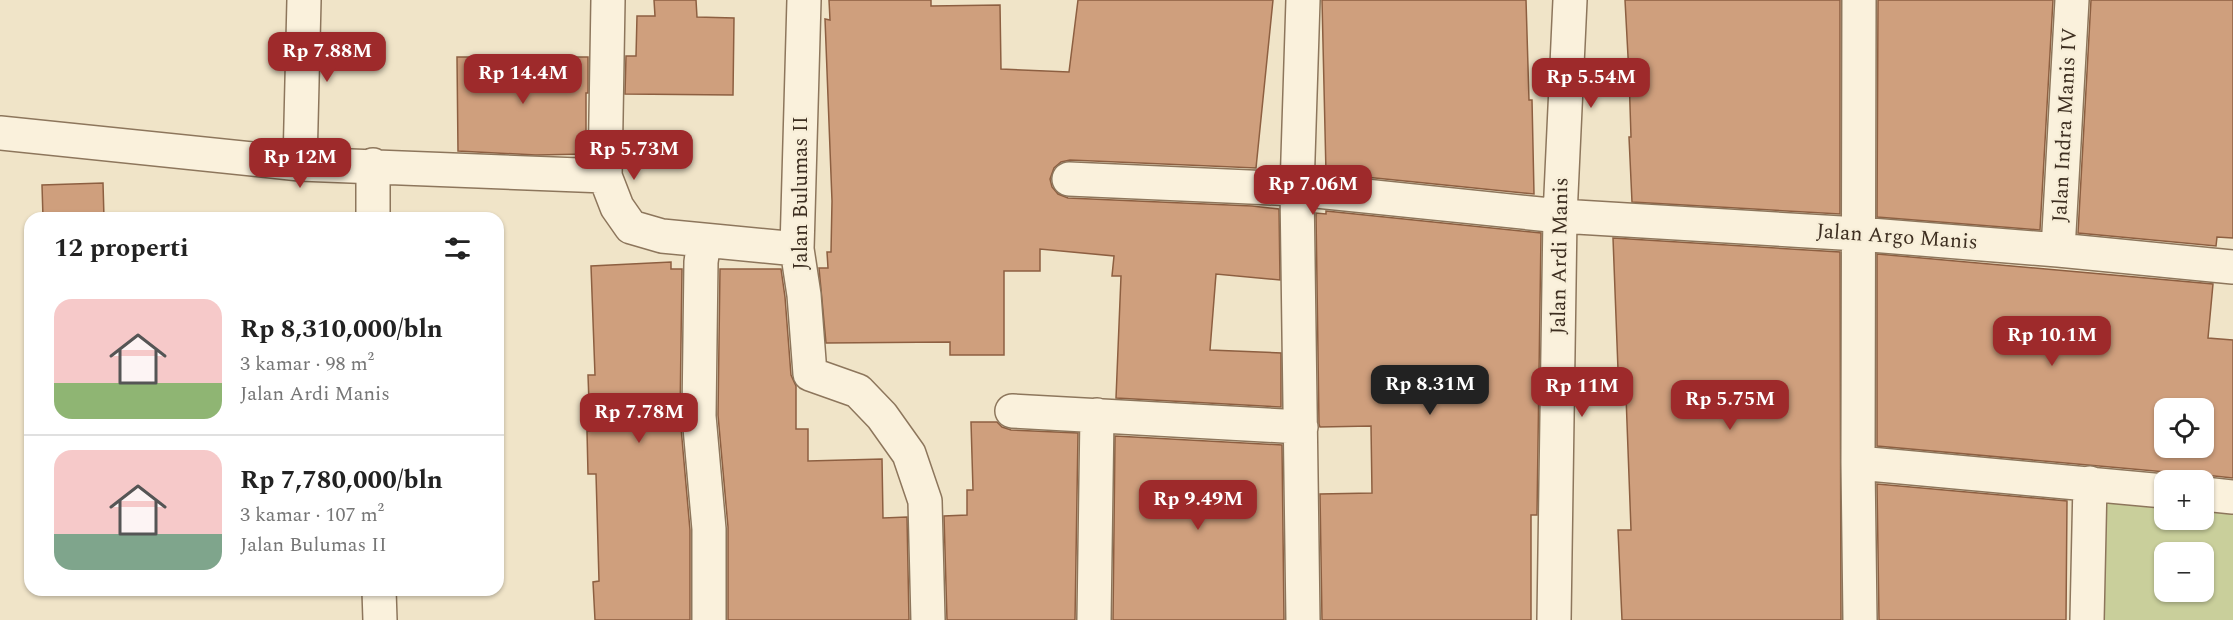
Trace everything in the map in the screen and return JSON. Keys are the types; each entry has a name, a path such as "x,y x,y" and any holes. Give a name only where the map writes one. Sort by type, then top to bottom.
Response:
{"street":[{"path":"300,164 304,0"},
{"path":"608,0 605,176 617,207 631,227 662,236 797,249"},
{"name":"Jalan Bulumas II","path":"804,0 797,249 804,295 810,374 858,391 882,416 909,454 925,501 928,620"},
{"path":"1303,0 1297,189 1304,620"},
{"name":"Jalan Ardi Manis","path":"1554,620 1560,216 1570,0"},
{"path":"1859,0 1860,620"},
{"name":"Jalan Indra Manis IV","path":"2058,250 2072,0"},
{"path":"0,133 300,164 373,165 398,169 605,176"},
{"path":"373,165 373,212"},
{"name":"Jalan Argo Manis","path":"1069,179 1297,189 1560,216 1858,234 2233,267"},
{"path":"704,241 701,262 699,416 709,529 709,620"},
{"path":"1012,411 1301,428"},
{"path":"1094,620 1097,416"},
{"path":"1858,463 2154,489"},
{"path":"2087,620 2090,483"},
{"path":"2214,495 2233,497"},
{"path":"379,596 380,620"}],"green space":[{"path":"2098,496 2154,500 2154,530 2214,530 2214,505 2233,506 2233,620 2095,620"}],"building":[{"path":"654,0 696,0 697,17 734,18 733,95 625,94 626,56 636,56 637,16 655,16"},
{"path":"829,0 931,0 931,6 1000,5 1001,69 1069,72 1078,0 1273,0 1256,168 1070,160 1061,162 1054,168 1050,179 1052,187 1058,194 1068,198 1279,209 1280,280 1216,274 1210,350 1281,353 1281,407 1116,398 1121,276 1112,276 1114,256 1040,249 1040,271 1004,271 1004,355 950,355 950,342 826,343 819,268 828,268 827,252 831,252 832,201 825,19 830,20"},
{"path":"1322,0 1526,0 1529,100 1532,100 1534,194 1326,173"},
{"path":"1625,0 1840,0 1840,214 1632,202"},
{"path":"1878,0 2053,0 2040,230 1877,217"},
{"path":"2091,0 2233,0 2233,238 2217,237 2216,246 2078,233"},
{"path":"457,57 588,57 586,154 536,155 458,151"},
{"path":"103,183 104,212 43,212 42,185"},
{"path":"1326,211 1541,233 1537,515 1531,515 1531,620 1322,620 1320,494 1372,493 1371,426 1320,427 1319,424 1316,213 1326,214"},
{"path":"1613,238 1840,252 1841,620 1622,620 1618,530 1631,530 1626,396 1619,396"},
{"path":"1877,254 2213,284 2208,338 2233,340 2233,478 2214,476 2214,470 2154,471 1877,446"},
{"path":"671,262 671,269 682,269 680,416 690,530 690,620 595,620 593,582 599,581 596,474 588,474 587,431 590,431 588,375 595,375 591,266"},
{"path":"720,269 781,269 791,375 796,386 796,429 808,429 808,461 882,459 883,518 907,517 909,620 728,620 728,527 718,415"},
{"path":"971,422 997,422 1002,427 1011,430 1078,433 1075,620 947,620 944,516 967,515 967,490 973,490"},
{"path":"1115,436 1282,445 1284,620 1113,620"},
{"path":"1877,484 2067,501 2066,620 1879,620"}]}
